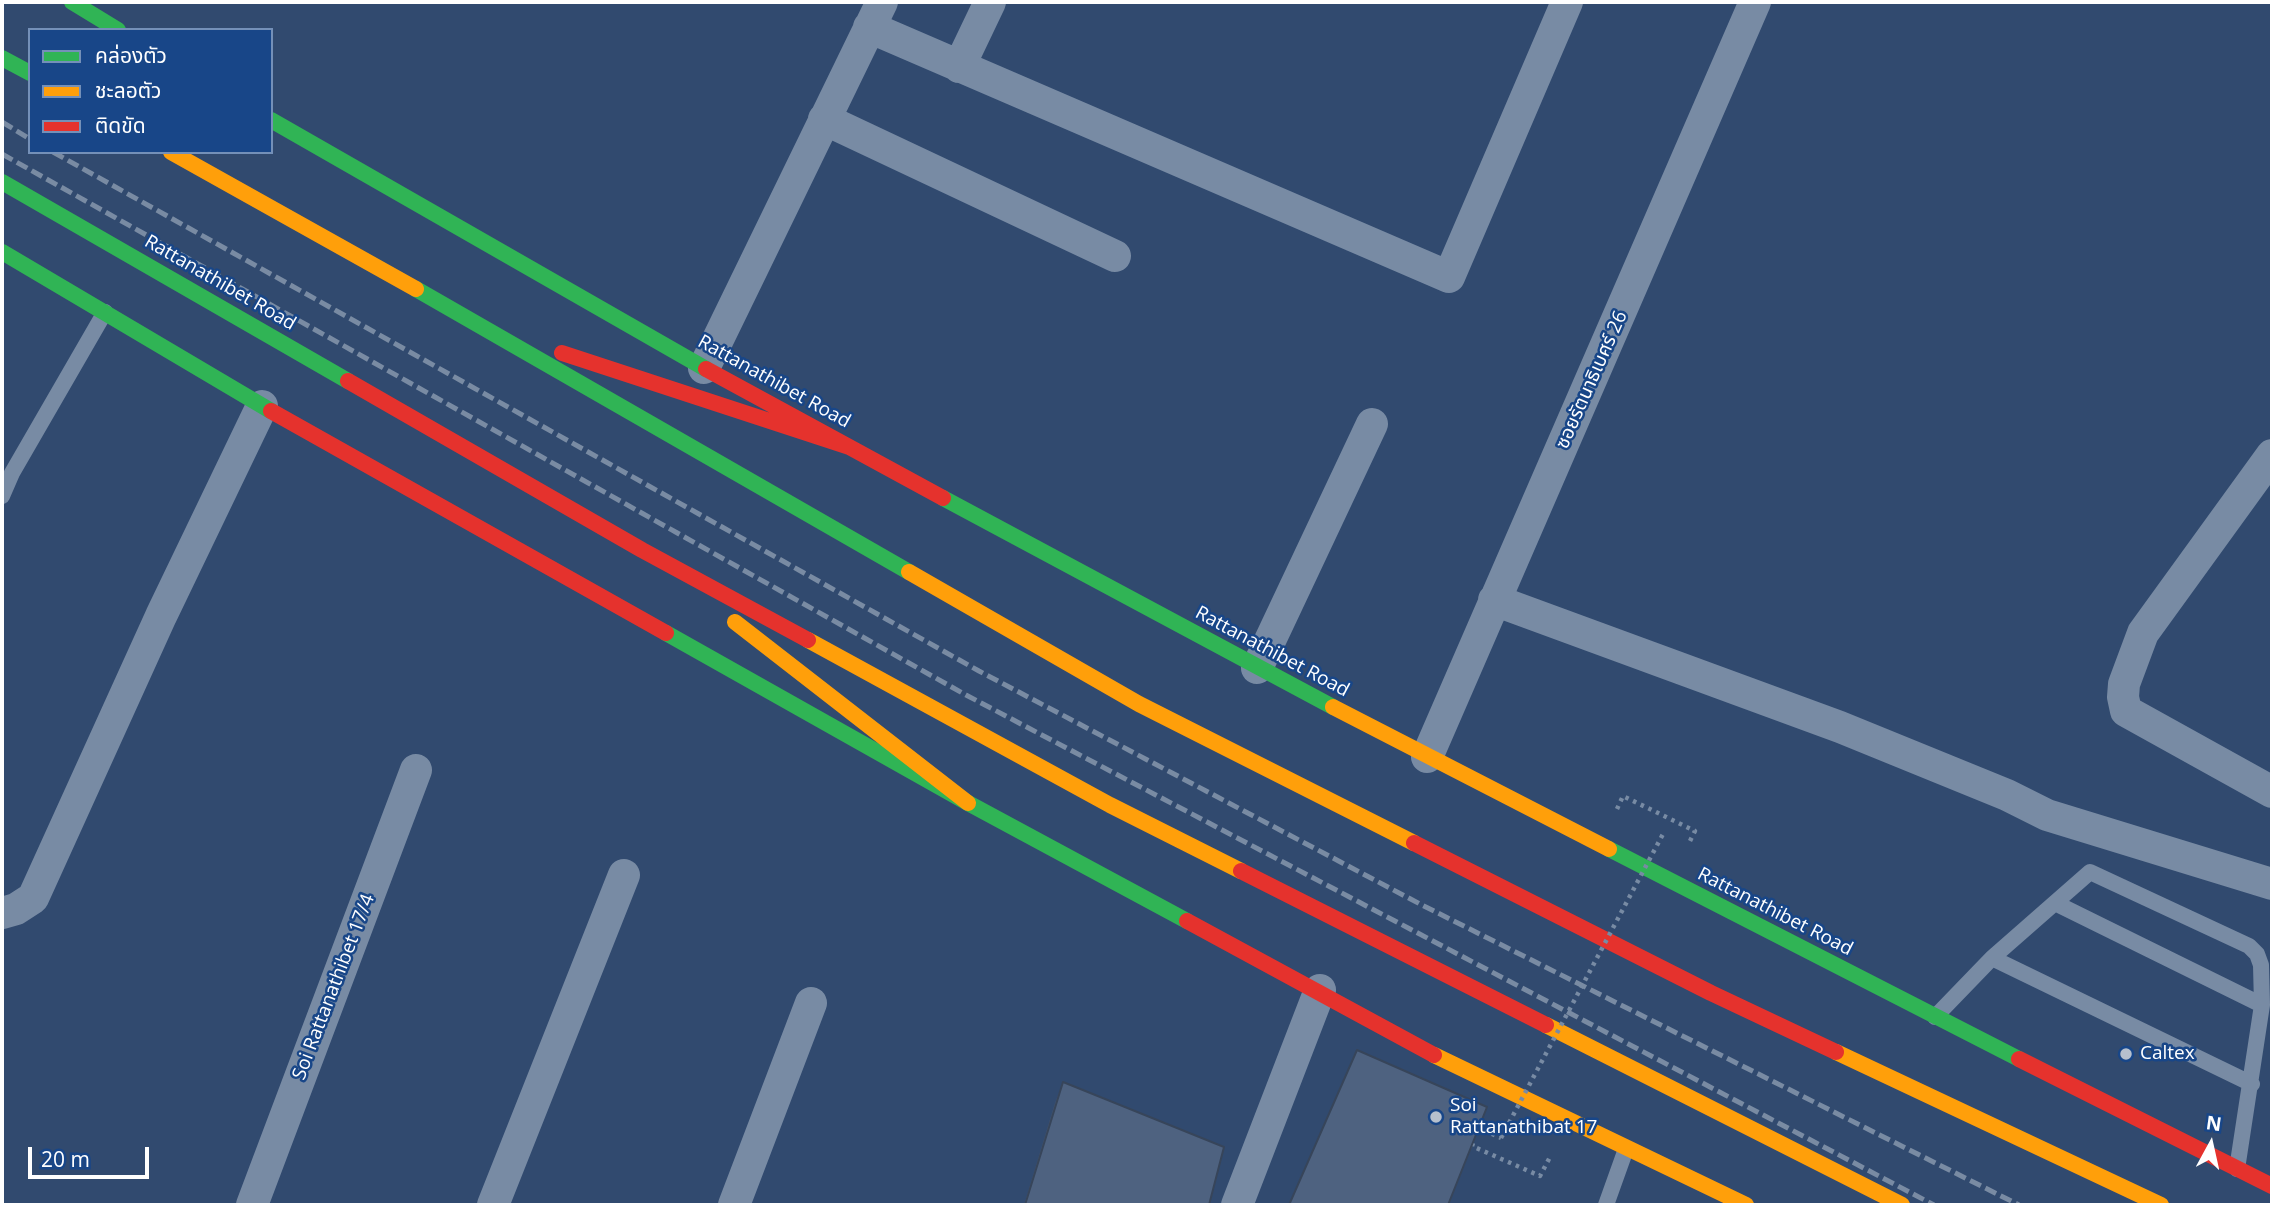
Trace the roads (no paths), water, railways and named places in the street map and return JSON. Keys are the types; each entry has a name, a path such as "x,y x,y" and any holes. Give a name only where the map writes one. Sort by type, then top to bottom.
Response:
{"main road":[{"path":"72,2 115,28"},
{"path":"2,58 28,73"},
{"name":"Rattanathibet Road","path":"273,121 704,368 1257,668 1934,1017 2272,1186"},
{"path":"175,154 483,327 1139,704 1711,993 2161,1205"},
{"name":"Rattanathibet Road","path":"2,182 642,550 1110,805 1902,1205"},
{"path":"2,252 261,406 968,803 1321,990 1466,1072 1746,1205"},
{"path":"483,327 849,447"},
{"path":"642,550 968,803"}],"street":[{"path":"959,67 990,2"},
{"path":"704,368 876,14 959,67 1449,277 1567,2"},
{"name":"ซอยรัตนาธิเบศร์ 26","path":"1427,757 1755,2"},
{"path":"824,119 1115,256"},
{"path":"2,913 16,909 33,898 261,406"},
{"path":"1257,668 1372,424"},
{"path":"2272,455 2143,633 2124,684 2123,697 2126,711 2272,792"},
{"path":"1494,600 1840,727 2007,795 2047,815 2272,884"},
{"name":"Soi Rattanathibet 17/4","path":"252,1205 416,770"},
{"path":"493,1205 624,875"},
{"path":"1237,1205 1321,990"},
{"path":"734,1205 811,1003"}],"lane":[{"path":"2,496 12,473 105,312"},
{"path":"1934,1017 1992,958 2090,872 2249,946 2257,954 2261,965 2262,1005 2237,1169"},
{"path":"2055,903 2262,1005"},
{"path":"1992,958 2252,1084"},
{"path":"1606,1205 1626,1149"}],"railway":[{"path":"2,122 28,138"},
{"path":"2,154 966,695 1934,1205"},
{"path":"57,154 979,671 1420,904 2019,1205"}],"place":[{"name":"Caltex","path":"2126,1054"},
{"name":"Soi Rattanathibat 17","path":"1436,1117"}]}
